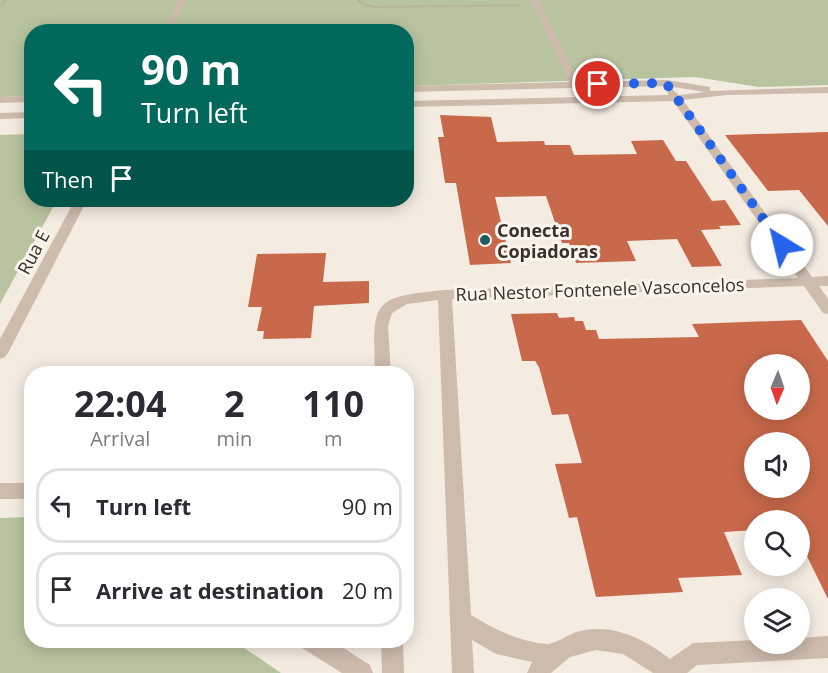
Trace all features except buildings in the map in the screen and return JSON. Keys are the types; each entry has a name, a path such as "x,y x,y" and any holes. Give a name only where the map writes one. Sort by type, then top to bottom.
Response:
{"street":[{"path":"171,24 183,0"},
{"path":"536,3 582,100"},
{"path":"666,83 828,309"},
{"path":"414,89 666,83 728,92"},
{"path":"414,104 676,98 728,92 828,90"},
{"path":"0,100 24,99"},
{"path":"0,116 24,115"},
{"name":"Rua E","path":"0,353 77,207"},
{"name":"Rua Nestor Fontenele Vasconcelos","path":"383,366 381,326 385,311 399,302 445,295 828,281"},
{"name":"Rua Nestor Fontenele Vasconcelos","path":"445,295 463,673"},
{"path":"0,491 24,491"},
{"path":"460,620 496,643 545,665 564,647 590,640 617,642 645,653 670,673 693,654 828,647"},
{"path":"323,648 362,673"},
{"path":"392,648 393,673"}],"path":[{"path":"0,6 6,0"},
{"path":"359,0 362,4 375,7 536,3"}],"green space":[{"path":"0,0 828,0 828,85 759,87 695,77 414,86 414,24 24,24 24,96 0,97"},
{"path":"24,134 24,207 53,207 0,304 0,135"},
{"path":"24,517 24,648 244,648 281,673 0,673 0,518"}],"place":[{"name":"Conecta Copiadoras","path":"485,240"}],"route":[{"path":"598,84 666,83 782,245"}]}
